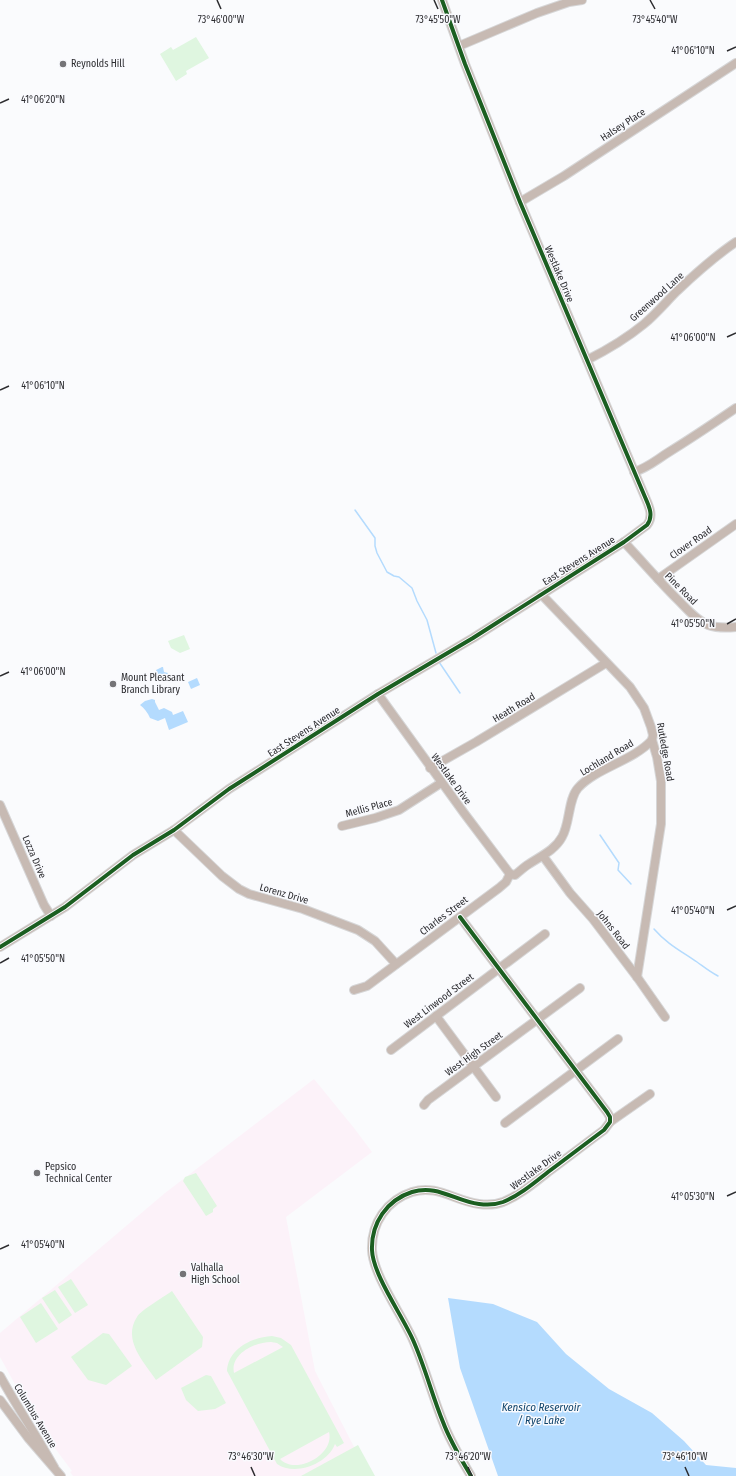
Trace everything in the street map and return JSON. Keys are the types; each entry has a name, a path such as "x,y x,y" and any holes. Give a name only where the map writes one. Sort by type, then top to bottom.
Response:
{"street":[{"name":"Westlake Drive","path":"442,0 520,202 651,512 651,518 647,526 624,542"},
{"path":"459,46 537,13 569,2 582,0"},
{"name":"Halsey Place","path":"520,202 564,176 736,63"},
{"name":"Greenwood Lane","path":"587,360 622,340 644,324 678,290 736,242"},
{"path":"634,472 646,468 736,408"},
{"name":"Clover Road","path":"658,579 736,524"},
{"name":"Pine Road","path":"624,542 695,617 715,627 736,627"},
{"name":"East Stevens Avenue","path":"0,947 82,895 133,855 174,830 230,789 378,694 473,638 624,542"},
{"name":"Rutledge Road","path":"541,594 630,688 639,700 653,734 652,740 659,766 661,781 661,824 637,977"},
{"name":"Heath Road","path":"430,768 476,742 606,663"},
{"name":"Westlake Drive","path":"378,694 430,768 510,874"},
{"name":"Lochland Road","path":"543,856 553,848 563,836 576,789 586,781 626,758 652,740"},
{"name":"Mellis Place","path":"342,826 376,818 399,810 441,783"},
{"name":"Lozza Drive","path":"0,805 50,916"},
{"name":"Lorenz Drive","path":"174,830 222,876 239,889 249,894 303,909 358,930 375,941 396,964"},
{"name":"Charles Street","path":"354,990 367,986 499,888 506,882 510,874 515,875 527,865 543,856"},
{"name":"Johns Road","path":"543,856 570,893 593,919 637,977 665,1017"},
{"path":"460,917 607,1112 610,1122 650,1094"},
{"name":"West Linwood Street","path":"391,1050 545,934"},
{"name":"West High Street","path":"424,1105 428,1100 580,988"},
{"path":"436,1016 496,1097"},
{"path":"505,1122 576,1071 618,1038"},
{"name":"Westlake Drive","path":"471,1476 443,1423 411,1335 382,1282 375,1264 372,1249 375,1226 379,1218 391,1204 413,1191 430,1189 438,1190 469,1202 486,1205 509,1199 525,1190 604,1130 610,1122"},
{"name":"Columbus Avenue","path":"0,1376 54,1467"},
{"name":"Columbus Avenue","path":"0,1400 33,1444 61,1476"}],"shaded area":[{"name":"Valhalla High School","path":"314,1079 372,1152 286,1217 315,1371 369,1476 73,1476 70,1472 72,1471 29,1410 0,1357 0,1333 165,1193"}],"green space":[{"path":"196,37 209,58 186,71 187,74 176,81 160,54 171,47 173,50"},
{"path":"184,635 190,649 180,653 171,648 168,641"},
{"path":"196,1173 217,1206 213,1209 213,1212 206,1216 183,1181 185,1177"},
{"path":"71,1279 88,1305 75,1313 58,1287"},
{"path":"55,1290 72,1315 59,1324 42,1298"},
{"path":"172,1291 203,1337 202,1347 156,1380 136,1350 132,1334 133,1326 139,1314"},
{"path":"41,1303 58,1329 36,1343 20,1317"},
{"path":"103,1333 109,1334 132,1366 106,1385 88,1380 71,1357"},
{"path":"272,1336 281,1338 291,1345 344,1443 337,1447 335,1444 325,1458 318,1463 292,1469 277,1464 227,1371 228,1363 236,1351 249,1342","holes":["271,1342 277,1343 283,1347 234,1373 236,1360 245,1350 258,1344","329,1432 329,1440 326,1448 313,1460 304,1464 295,1465 287,1464 280,1459"]},
{"path":"206,1375 211,1376 226,1403 215,1409 198,1411 186,1400 181,1388"},
{"path":"358,1445 375,1476 301,1476"}],"water":[{"path":"162,667 164,672 168,673 167,677 157,680 155,676 158,674 156,670"},
{"path":"197,678 200,685 191,689 188,682"},
{"path":"152,699 155,700 159,710 164,708 172,712 173,715 183,711 188,722 169,730 165,718 158,721 150,718 140,705 145,701"},
{"name":"Kensico Reservoir / Rye Lake","path":"448,1298 493,1304 537,1322 566,1354 609,1389 652,1413 684,1441 706,1465 736,1468 736,1476 498,1476 460,1368"}],"waterway":[{"path":"355,510 375,538 377,553 387,572 399,577 412,588 427,620 436,653"},
{"path":"439,662 460,693"},
{"path":"600,835 619,863 618,870 631,884"},
{"path":"654,929 669,943 718,976"}],"cycle path":[{"path":"0,947 65,907 133,855 174,830 229,789 378,694 473,638 624,542 649,522 650,511 648,504 520,202 465,64 442,0"},
{"path":"460,917 610,1117 610,1122 604,1130 527,1188 503,1202 497,1204 479,1204 438,1191 421,1190 412,1192 403,1196 388,1207 382,1214 374,1231 372,1250 377,1271 413,1340 446,1429 471,1476"}],"place":[{"name":"Reynolds Hill","path":"63,64"},
{"name":"Mount Pleasant Branch Library","path":"113,684"},
{"name":"Pepsico Technical Center","path":"37,1173"},
{"name":"Valhalla High School","path":"183,1274"}]}
